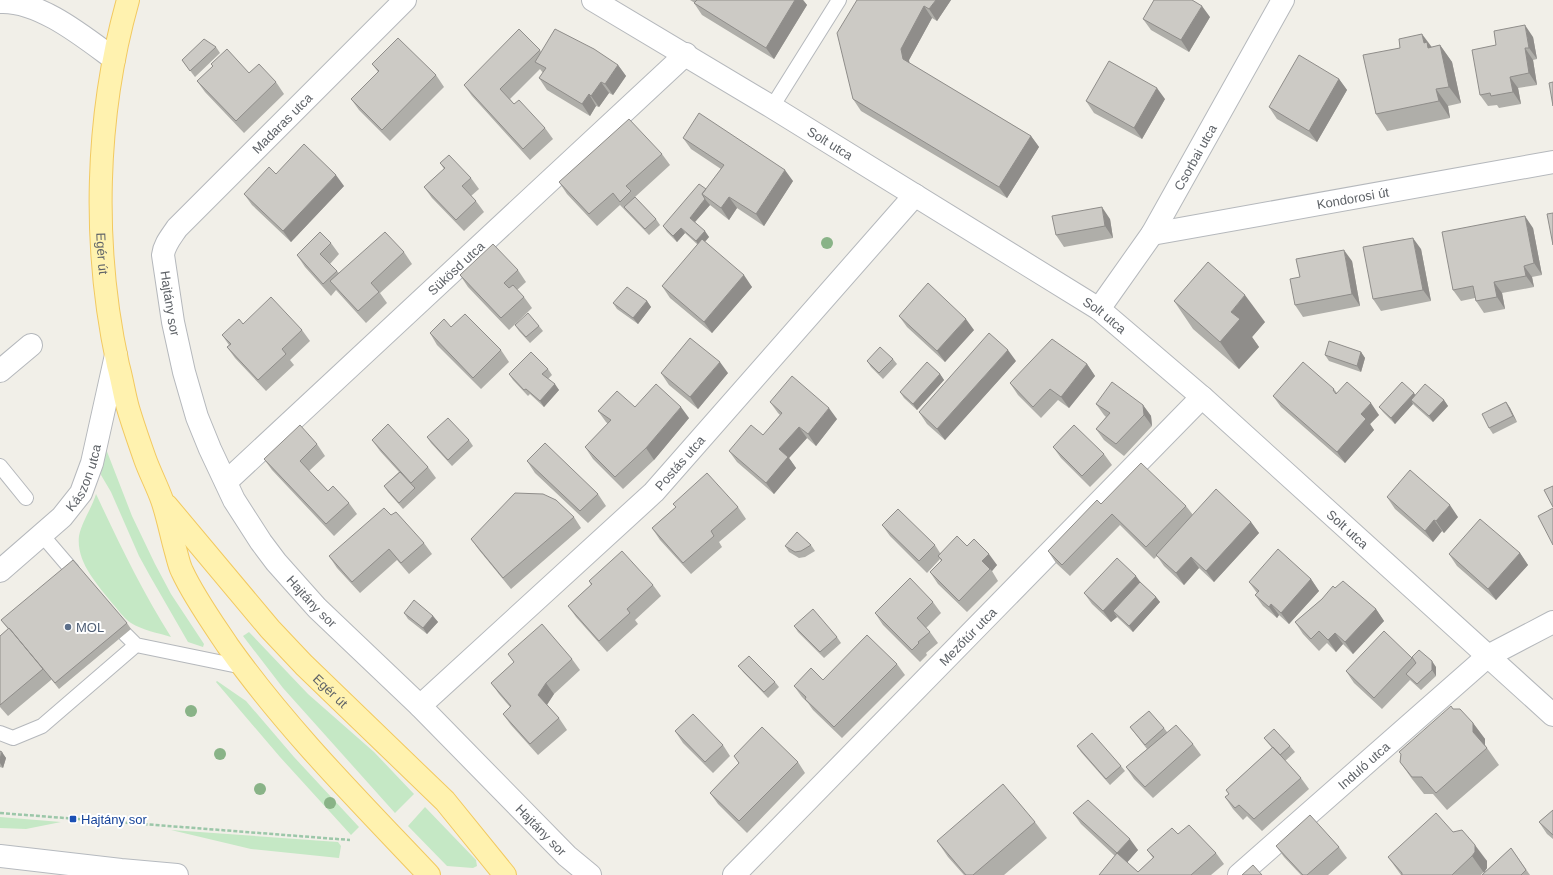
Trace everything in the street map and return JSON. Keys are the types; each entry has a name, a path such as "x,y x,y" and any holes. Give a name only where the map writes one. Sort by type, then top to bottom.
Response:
{"main road":[{"name":"Egér út","path":"128,0 120,26 104,128 101,185 101,234 108,316 127,406 145,460 162,500 181,570 212,623 243,667 297,732 429,875"},
{"name":"Egér út","path":"162,500 270,629 304,665 445,801 505,875"}],"street":[{"name":"Madaras utca","path":"163,250 177,228 405,0"},
{"name":"Solt utca","path":"593,0 686,54 1100,308 1202,397 1553,715"},
{"name":"Csorbai utca","path":"1100,308 1152,234 1283,0"},
{"path":"0,2 8,1 28,4 48,12 114,59"},
{"name":"Sükösd utca","path":"226,482 686,54"},
{"name":"Kondorosi út","path":"1152,234 1553,162"},
{"name":"Postás utca","path":"420,706 654,492 915,195"},
{"name":"Hajtány sor","path":"163,250 163,266 169,300 189,392 203,433 226,482 246,520 261,542 317,608 420,706 566,856 590,875"},
{"path":"0,371 30,345"},
{"name":"Kászon utca","path":"0,571 62,517 81,493 92,464 116,356"},
{"name":"Mezőtúr utca","path":"734,875 1202,397"},
{"name":"Induló utca","path":"1240,875 1488,656 1553,622"},
{"path":"0,856 177,875"}],"lane":[{"path":"772,107 839,0"},
{"path":"0,466 26,498"},
{"path":"42,535 72,570"},
{"path":"125,634 136,645 243,667"},
{"path":"0,733 13,738 42,726 136,645"}],"path":[{"path":"0,813 350,840"}],"green space":[{"path":"106,449 132,516 155,564 171,594 204,644 203,647 188,642 139,556 111,492 101,475 102,462"},
{"path":"96,494 122,549 160,620 171,637 145,629 128,621 100,588 84,564 79,546 79,536 82,525"},
{"path":"249,632 308,694 374,752 414,794 395,813 283,688 243,636"},
{"path":"217,681 246,701 294,757 359,827 351,835 280,757 216,682"},
{"path":"425,807 476,860 477,866 473,868 447,866 408,826"},
{"path":"0,817 61,822 26,829 0,828"},
{"path":"171,830 338,842 341,846 339,858 251,849"}],"building":[{"path":"697,0 795,0 766,48 694,3"},
{"path":"857,0 936,0 929,9 924,6 901,49 903,59 1031,136 999,187 853,99 837,33"},
{"path":"1154,0 1192,0 1202,6 1181,40 1143,19"},
{"path":"1525,25 1529,48 1525,48 1529,73 1510,77 1513,92 1491,96 1490,93 1480,95 1472,50 1496,45 1494,31"},
{"path":"519,29 540,50 500,89 514,104 519,100 545,128 523,149 464,85"},
{"path":"555,29 594,49 618,65 605,84 601,82 591,96 589,94 582,104 539,78 546,68 535,62"},
{"path":"1422,34 1424,43 1427,42 1428,48 1440,45 1449,87 1436,89 1439,101 1376,114 1363,55 1400,48 1399,39"},
{"path":"398,38 436,75 382,130 351,99 379,71 372,64"},
{"path":"204,39 216,47 190,71 182,60"},
{"path":"227,49 249,73 259,64 276,82 236,121 197,81 213,66 211,64"},
{"path":"1299,55 1339,79 1309,131 1269,107"},
{"path":"1109,61 1157,88 1134,128 1086,101"},
{"path":"1553,82 1553,106 1549,83"},
{"path":"699,113 785,170 756,214 729,197 721,208 702,194 724,165 683,138"},
{"path":"629,119 662,154 626,186 631,191 620,202 613,193 589,214 559,182"},
{"path":"304,144 336,175 283,231 244,194 269,167 276,174"},
{"path":"449,155 471,178 462,186 476,201 456,220 424,187 445,168 440,163"},
{"path":"699,184 706,189 702,194 705,199 690,218 705,231 696,241 681,228 673,236 663,226"},
{"path":"635,197 656,219 645,229 624,207"},
{"path":"1102,207 1105,226 1056,235 1052,216"},
{"path":"1553,213 1553,245 1547,214"},
{"path":"1525,216 1534,263 1524,266 1526,276 1494,282 1497,297 1476,301 1473,286 1453,290 1442,232"},
{"path":"320,232 331,243 320,254 337,271 323,284 297,255"},
{"path":"385,232 404,252 371,283 379,292 358,311 330,281"},
{"path":"1413,238 1423,290 1373,299 1363,247"},
{"path":"702,239 744,275 704,322 662,286"},
{"path":"493,244 518,270 504,283 509,288 513,285 524,297 501,318 460,275"},
{"path":"1344,250 1352,294 1295,305 1290,279 1300,277 1296,259"},
{"path":"1208,262 1245,295 1231,312 1240,319 1220,342 1174,301"},
{"path":"928,283 966,319 937,351 899,316"},
{"path":"627,287 647,301 633,318 613,303"},
{"path":"271,297 302,330 282,349 286,354 258,380 227,347 231,344 222,335 239,319 243,324"},
{"path":"528,313 539,326 526,337 515,325"},
{"path":"465,314 501,350 473,378 430,333 444,319 451,327"},
{"path":"989,333 1008,350 937,429 919,412"},
{"path":"690,338 720,362 690,397 661,373"},
{"path":"1052,339 1087,364 1061,397 1050,389 1033,407 1010,383"},
{"path":"1329,341 1361,352 1357,366 1325,355"},
{"path":"880,347 893,359 879,373 867,361"},
{"path":"531,352 548,369 542,374 555,384 540,401 526,389 524,390 509,374"},
{"path":"927,362 940,374 913,404 900,392"},
{"path":"1303,362 1334,389 1333,390 1336,394 1347,382 1371,403 1361,414 1366,419 1337,452 1273,396"},
{"path":"792,376 829,408 808,434 799,427 779,449 788,457 766,483 729,451 751,425 763,435 782,413 770,402"},
{"path":"1112,382 1143,405 1144,415 1116,444 1096,429 1110,413 1096,404"},
{"path":"1402,382 1414,393 1391,418 1379,407"},
{"path":"656,384 681,407 646,448 615,477 585,447 611,420 598,411 617,391 635,407"},
{"path":"1425,384 1444,400 1429,416 1411,400"},
{"path":"1506,402 1513,416 1489,428 1482,414"},
{"path":"448,418 469,440 448,460 427,437"},
{"path":"388,424 428,467 411,483 372,440"},
{"path":"300,425 317,444 300,461 328,491 333,486 349,503 326,524 264,459"},
{"path":"1074,425 1104,454 1082,476 1053,447"},
{"path":"545,443 598,494 580,511 527,461"},
{"path":"1141,463 1186,506 1146,547 1112,514 1062,565 1048,551 1097,500 1101,504"},
{"path":"1410,470 1450,505 1425,531 1387,497"},
{"path":"400,472 415,488 399,503 384,486"},
{"path":"707,473 738,507 711,531 714,536 683,563 652,528 676,507 673,504"},
{"path":"1553,486 1553,507 1544,490"},
{"path":"1216,489 1251,522 1206,571 1191,557 1176,573 1156,555"},
{"path":"515,493 543,494 556,500 574,517 503,578 471,539"},
{"path":"384,508 391,515 396,512 424,543 401,563 389,549 352,582 329,556"},
{"path":"1553,508 1553,545 1538,516"},
{"path":"898,509 935,545 919,561 882,525"},
{"path":"1480,519 1520,553 1488,589 1449,554"},
{"path":"797,532 811,545 801,551 795,552 785,546"},
{"path":"957,536 967,546 974,539 989,554 982,561 990,569 959,601 930,572 942,560 938,556"},
{"path":"1278,549 1311,579 1281,613 1271,604 1269,607 1255,595 1259,591 1249,582"},
{"path":"622,551 653,585 627,609 630,613 599,641 568,606 592,584 589,581"},
{"path":"1117,558 1136,576 1103,611 1084,593"},
{"name":"MOL","path":"73,560 127,623 55,683 1,620"},
{"path":"910,578 933,602 917,618 930,632 918,642 919,643 912,650 875,613"},
{"path":"1343,581 1376,609 1345,642 1335,633 1328,640 1319,631 1311,639 1295,622 1322,599 1333,586 1335,588"},
{"path":"1140,582 1156,597 1129,626 1113,611"},
{"path":"414,600 433,616 423,628 404,613"},
{"path":"813,609 837,637 820,652 794,626"},
{"path":"542,624 572,659 546,683 538,695 559,718 530,744 503,714 511,706 491,683 514,662 508,654"},
{"path":"9,628 43,669 0,705 0,636"},
{"path":"1384,631 1412,658 1374,698 1346,671"},
{"path":"867,635 897,664 834,727 805,699 806,697 794,686 811,668 823,680"},
{"path":"1419,650 1432,661 1432,670 1417,684 1406,674 1416,663 1412,657"},
{"path":"749,656 775,682 764,692 738,666"},
{"path":"1451,706 1453,709 1460,709 1473,723 1473,732 1487,748 1436,793 1422,777 1412,777 1400,762 1401,754 1399,752"},
{"path":"1149,711 1164,728 1145,745 1130,727"},
{"path":"693,714 723,745 705,762 675,731"},
{"path":"1176,725 1193,744 1145,787 1126,767"},
{"path":"762,727 798,762 739,821 710,793 739,763 734,756"},
{"path":"1274,729 1290,746 1280,755 1264,738"},
{"path":"1092,733 1121,766 1106,779 1077,746"},
{"path":"1273,747 1301,778 1254,819 1239,805 1235,808 1225,797 1229,794 1226,790"},
{"path":"1003,784 1035,822 973,875 966,875 937,841"},
{"path":"1088,800 1130,839 1117,853 1073,813"},
{"path":"1553,810 1553,835 1539,822"},
{"path":"1436,813 1453,832 1462,830 1475,845 1475,852 1452,875 1402,875 1402,873 1388,857"},
{"path":"1310,815 1339,847 1307,875 1303,875 1276,846"},
{"path":"1189,825 1216,853 1191,875 1099,875 1117,853 1138,872 1154,857 1147,850 1172,828 1178,834"},
{"path":"1511,848 1526,870 1521,875 1482,875"},
{"path":"1253,865 1262,875 1242,875"}],"place":[{"name":"MOL","path":"68,627"},
{"name":"Hajtány sor","path":"73,819"}]}
